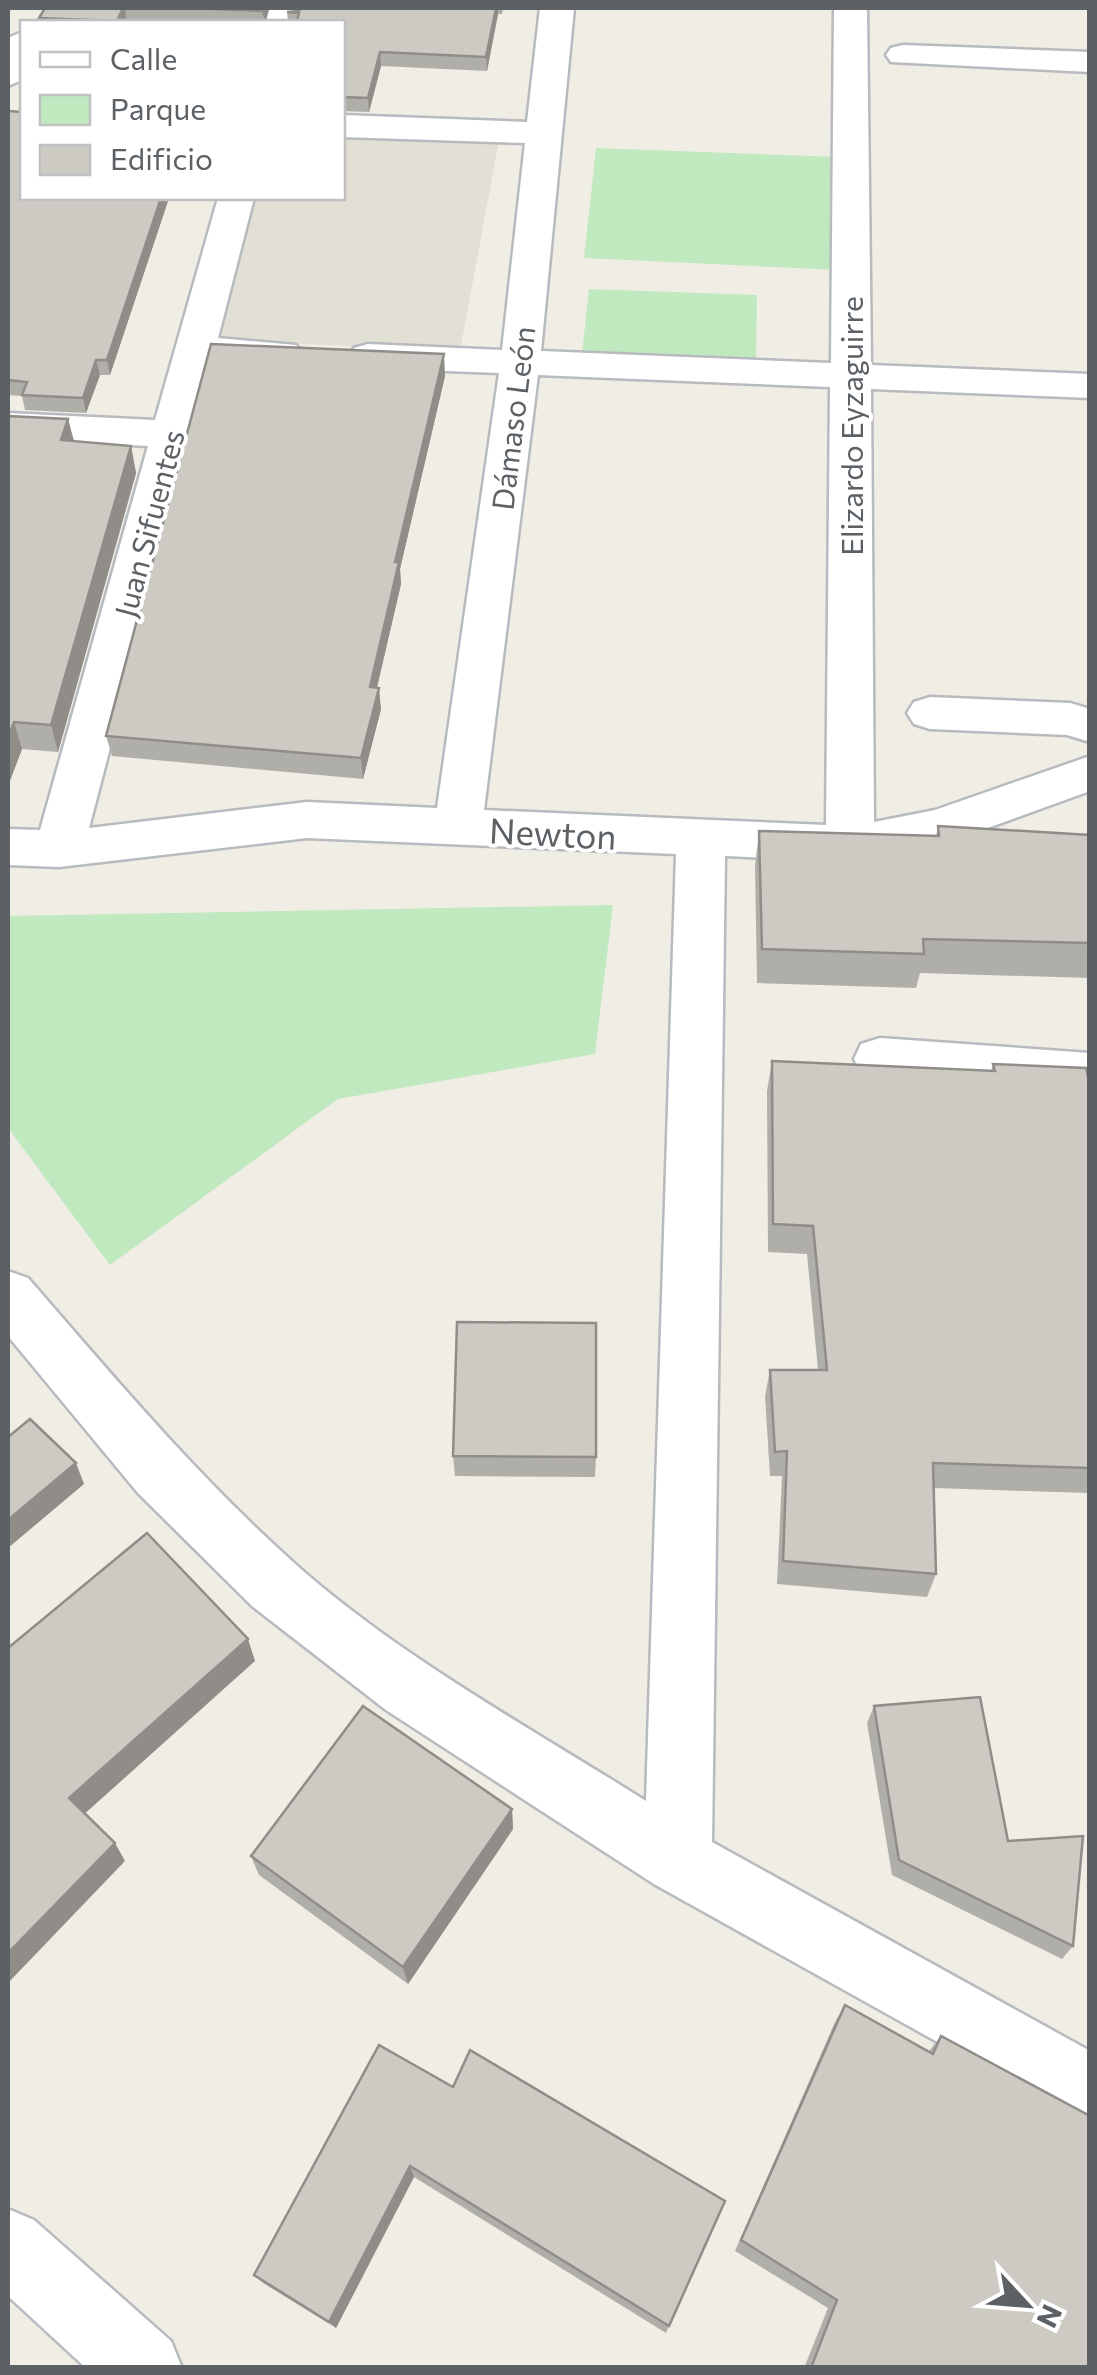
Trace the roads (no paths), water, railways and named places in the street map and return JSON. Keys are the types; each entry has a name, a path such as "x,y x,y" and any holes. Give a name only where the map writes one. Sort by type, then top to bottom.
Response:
{"street":[{"name":"Dámaso León","path":"458,827 520,363 557,8"},
{"name":"Elizardo Eyzaguirre","path":"850,844 851,8"},
{"path":"8,76 20,47"},
{"path":"903,55 1090,62"},
{"path":"345,126 542,133"},
{"name":"Juan Sifuentes","path":"59,848 235,200"},
{"path":"196,349 1090,386"},
{"path":"8,426 172,434"},
{"path":"930,713 1070,718 1090,726"},
{"name":"Newton","path":"8,848 59,848 307,820 850,844 898,838 1090,773"},
{"path":"898,838 1032,846"},
{"path":"678,1860 701,840"},
{"path":"880,1059 1090,1074"},
{"path":"8,1295 159,1474 274,1585 409,1688 678,1860 1090,2092"},
{"path":"8,2246 144,2368"}]}
